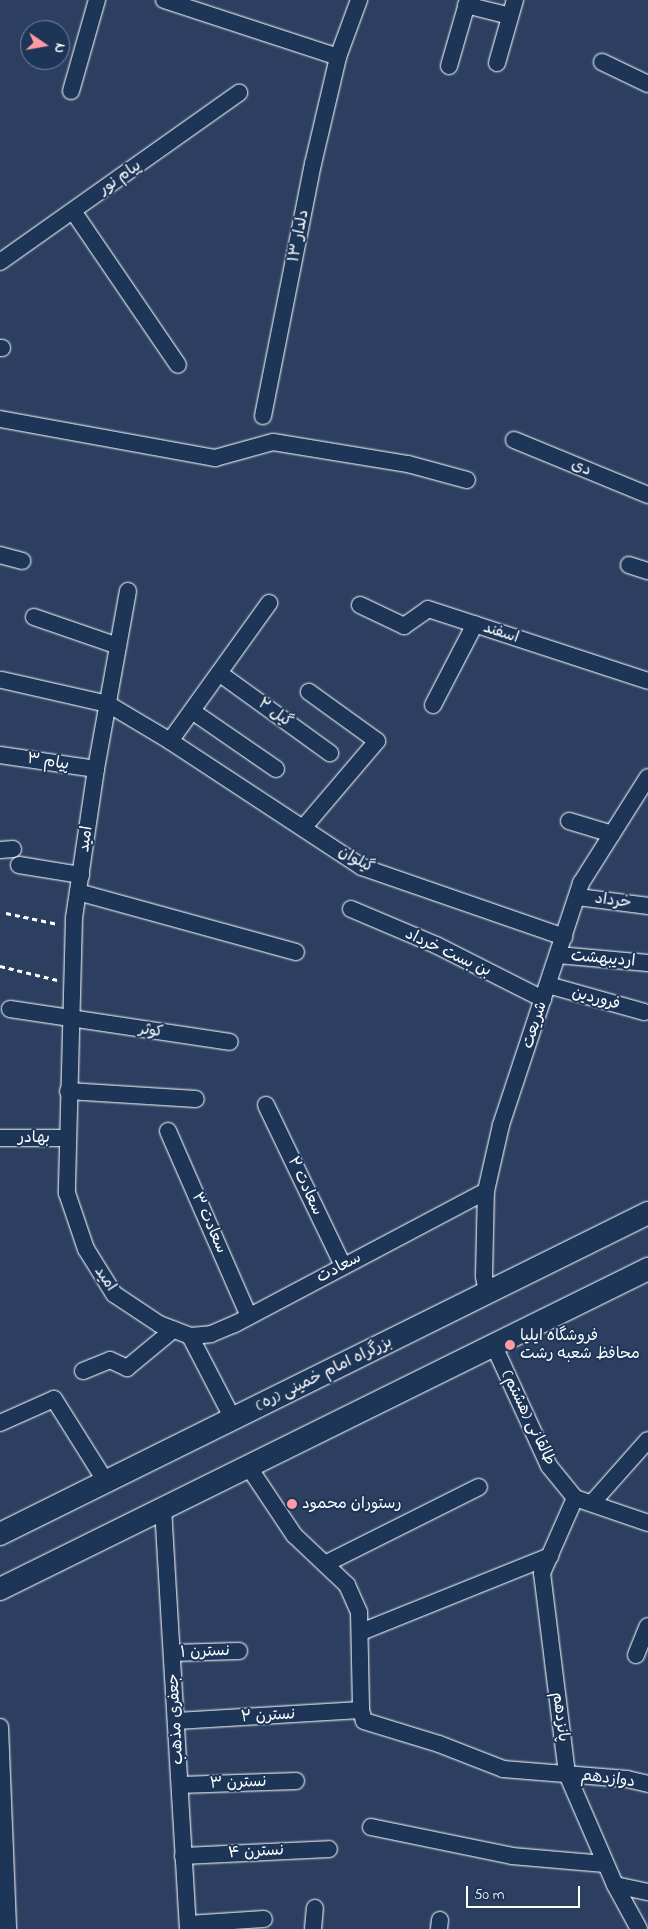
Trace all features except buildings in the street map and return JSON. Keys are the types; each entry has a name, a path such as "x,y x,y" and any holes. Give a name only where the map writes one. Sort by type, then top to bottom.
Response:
{"highway":[{"name":"بزرگراه امام خمینی (ره)","path":"0,1534 648,1213"},
{"path":"0,1589 648,1269"}],"street":[{"path":"71,91 97,0"},
{"path":"164,0 338,57"},
{"name":"دلدار ۱۳","path":"263,416 313,164 338,57 358,0"},
{"path":"449,66 467,3 513,8 497,63"},
{"path":"602,62 648,84"},
{"name":"پیام نور","path":"0,262 239,93"},
{"path":"73,210 178,364"},
{"path":"0,419 215,458 237,455 273,442 408,464 467,480"},
{"name":"دی","path":"514,440 648,495"},
{"path":"0,555 22,561"},
{"path":"629,565 648,571"},
{"name":"امید","path":"128,591 96,769 74,928 68,1091 67,1193 86,1249 114,1294 158,1324 190,1336"},
{"path":"170,741 269,603"},
{"name":"اسفند","path":"360,605 404,626 428,609 648,681"},
{"path":"34,617 118,646"},
{"path":"433,705 475,624"},
{"name":"گیل ۲","path":"220,673 330,753"},
{"name":"گیلوان","path":"2,680 108,704 170,741 362,867 564,937"},
{"path":"303,828 377,741 309,692"},
{"path":"192,711 276,769"},
{"name":"پیام ۳","path":"0,755 96,769"},
{"name":"شریعت","path":"487,1293 484,1276 486,1191 501,1125 582,883 612,834 643,800 648,777"},
{"path":"569,821 612,834"},
{"path":"19,865 81,875"},
{"path":"78,892 296,952"},
{"name":"خرداد","path":"578,897 648,906"},
{"name":"بن بست خرداد","path":"351,908 545,992"},
{"name":"اردیبهشت","path":"558,955 648,963"},
{"name":"فروردین","path":"545,992 644,1012"},
{"name":"کوثر","path":"10,1010 230,1042"},
{"path":"68,1091 196,1099"},
{"name":"سعادت ۲","path":"266,1105 343,1266"},
{"name":"سعادت ۳","path":"168,1131 249,1316"},
{"name":"بهادر","path":"0,1138 68,1138"},
{"name":"سعادت","path":"190,1336 211,1334 249,1316 486,1191"},
{"path":"83,1371 110,1360 127,1368 173,1330"},
{"path":"190,1336 233,1419"},
{"name":"طالقانی (هشتم)","path":"494,1346 549,1466 576,1498"},
{"path":"0,1423 54,1399 106,1482"},
{"path":"592,1503 648,1440"},
{"path":"248,1466 294,1535 347,1585 359,1612 361,1632 361,1710"},
{"path":"325,1564 480,1487"},
{"path":"576,1498 648,1523"},
{"name":"پانزدهم","path":"576,1498 542,1573 567,1774 605,1864 639,1929"},
{"name":"جعفری مذهب","path":"163,1508 188,1926"},
{"path":"361,1632 550,1556"},
{"path":"636,1655 648,1626"},
{"name":"نسترن ۱","path":"172,1653 239,1651"},
{"name":"دوازدهم","path":"361,1710 364,1721 439,1744 503,1769 627,1779 648,1784"},
{"name":"نسترن ۲","path":"176,1721 361,1710"},
{"path":"0,1727 8,1929"},
{"name":"نسترن ۳","path":"180,1786 296,1780"},
{"path":"371,1827 512,1856 605,1864"},
{"name":"نسترن ۴","path":"183,1856 329,1848"},
{"path":"615,1885 648,1892"},
{"path":"313,1929 316,1908"},
{"path":"188,1926 264,1919"}],"path":[{"path":"6,913 74,928"},
{"path":"0,966 72,983"}],"place":[{"name":"فروشگاه ایلیا محافظ شعبه رشت","path":"510,1345"},
{"name":"رستوران محمود","path":"292,1504"}]}
